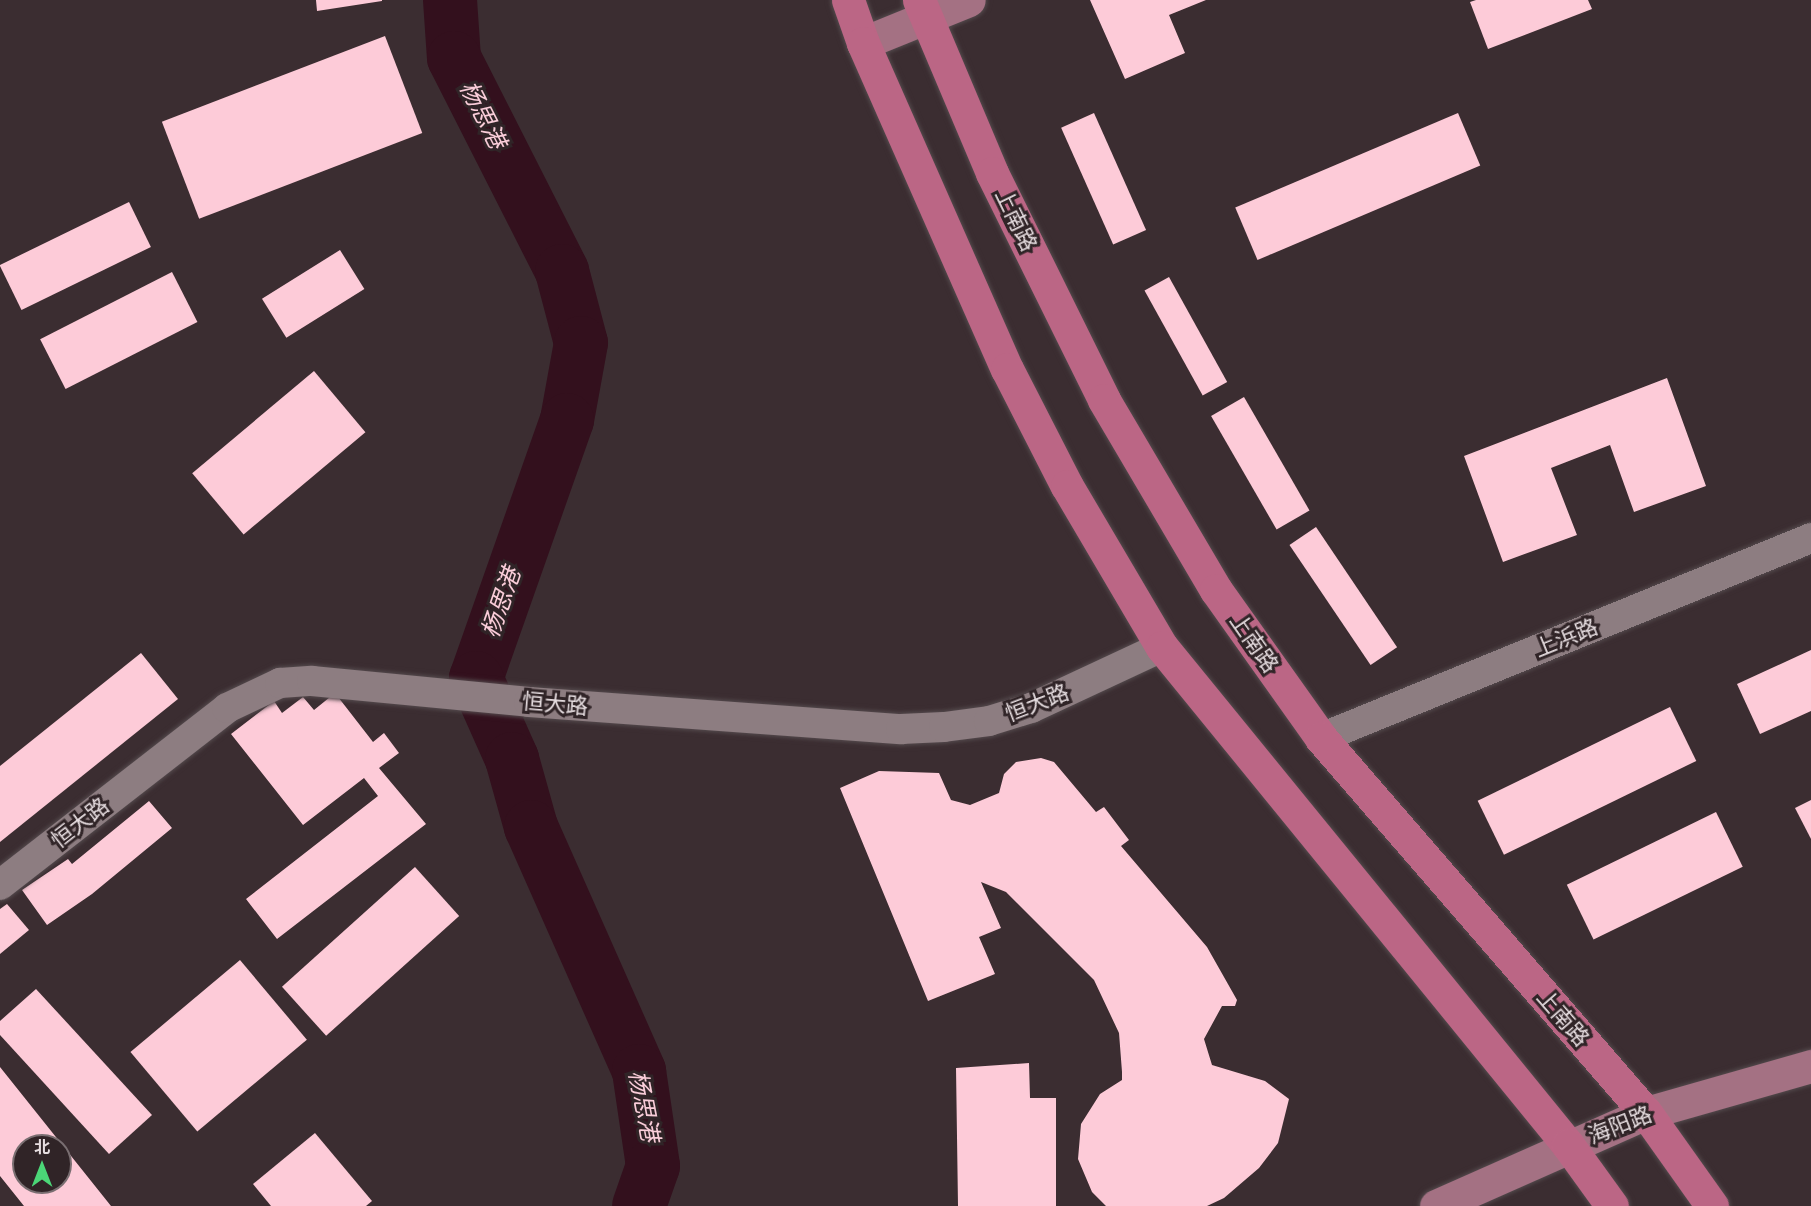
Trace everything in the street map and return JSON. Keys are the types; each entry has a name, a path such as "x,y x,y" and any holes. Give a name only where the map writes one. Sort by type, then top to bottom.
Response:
{"main road":[{"path":"849,0 863,43 1007,369 1066,486 1162,647 1568,1145 1612,1206"},
{"name":"上南路","path":"922,9 992,173 1104,400 1216,590 1321,738 1646,1113 1712,1206"}],"street":[{"path":"863,43 922,9 969,0"},
{"name":"上浜路","path":"1321,738 1811,538"},
{"name":"恒大路","path":"0,885 227,708 252,694 280,683 312,681 529,702 901,729 944,728 989,721 1031,708 1162,647"},
{"name":"海阳路","path":"1436,1206 1568,1145 1646,1113 1811,1066"}],"building":[{"path":"316,0 382,0 382,1 317,11"},
{"path":"1090,0 1206,0 1169,15 1185,53 1125,79"},
{"path":"1476,0 1588,0 1592,9 1488,49 1470,2"},
{"path":"385,36 422,133 199,219 162,122"},
{"path":"1094,113 1146,230 1113,245 1061,128"},
{"path":"1458,113 1480,165 1258,260 1235,208"},
{"path":"129,202 151,247 21,310 0,265"},
{"path":"340,250 364,289 286,338 262,299"},
{"path":"172,272 197,322 66,389 40,339"},
{"path":"1169,277 1227,382 1203,396 1145,291"},
{"path":"314,371 365,432 244,534 192,473"},
{"path":"1667,378 1706,486 1634,512 1610,445 1551,468 1577,535 1503,562 1464,456"},
{"path":"1244,397 1310,510 1277,529 1211,416"},
{"path":"1316,527 1397,647 1371,665 1289,545"},
{"path":"1811,650 1811,711 1760,734 1737,684"},
{"path":"141,653 178,699 0,842 0,766"},
{"path":"335,693 373,742 384,733 399,753 379,768 426,824 277,939 246,899 378,796 364,778 303,825 231,734 274,701 282,713 303,697 314,710"},
{"path":"1670,707 1696,761 1504,855 1478,801"},
{"path":"1041,758 1054,762 1096,812 1104,807 1129,840 1121,846 1207,947 1237,1000 1235,1006 1222,1006 1204,1039 1212,1065 1265,1081 1289,1099 1278,1143 1259,1168 1224,1198 1207,1206 1106,1206 1092,1192 1078,1159 1081,1124 1100,1094 1122,1080 1119,1033 1094,980 1006,892 981,882 1001,928 979,937 995,974 928,1001 840,788 879,771 939,773 951,800 970,805 999,793 1004,774 1016,762"},
{"path":"1811,800 1811,839 1795,808"},
{"path":"149,801 172,828 92,894 47,925 22,890 68,859 72,864"},
{"path":"1716,812 1743,867 1594,940 1567,885"},
{"path":"415,867 459,916 326,1036 282,987"},
{"path":"7,904 29,930 0,954 0,909"},
{"path":"240,960 307,1040 197,1132 130,1052"},
{"path":"36,989 152,1115 109,1154 0,1035 0,1021"},
{"path":"1029,1063 1030,1098 1056,1098 1056,1206 958,1206 956,1068"},
{"path":"0,1067 54,1134 12,1134 12,1191 0,1176"},
{"path":"315,1133 372,1201 366,1206 271,1206 253,1184"},
{"path":"72,1157 111,1206 24,1206 14,1194 72,1194"}],"waterway":[{"name":"杨思港","path":"450,0 454,58 562,271 581,343 567,420 476,678 512,759 531,827 639,1071 653,1166 639,1206"}]}
